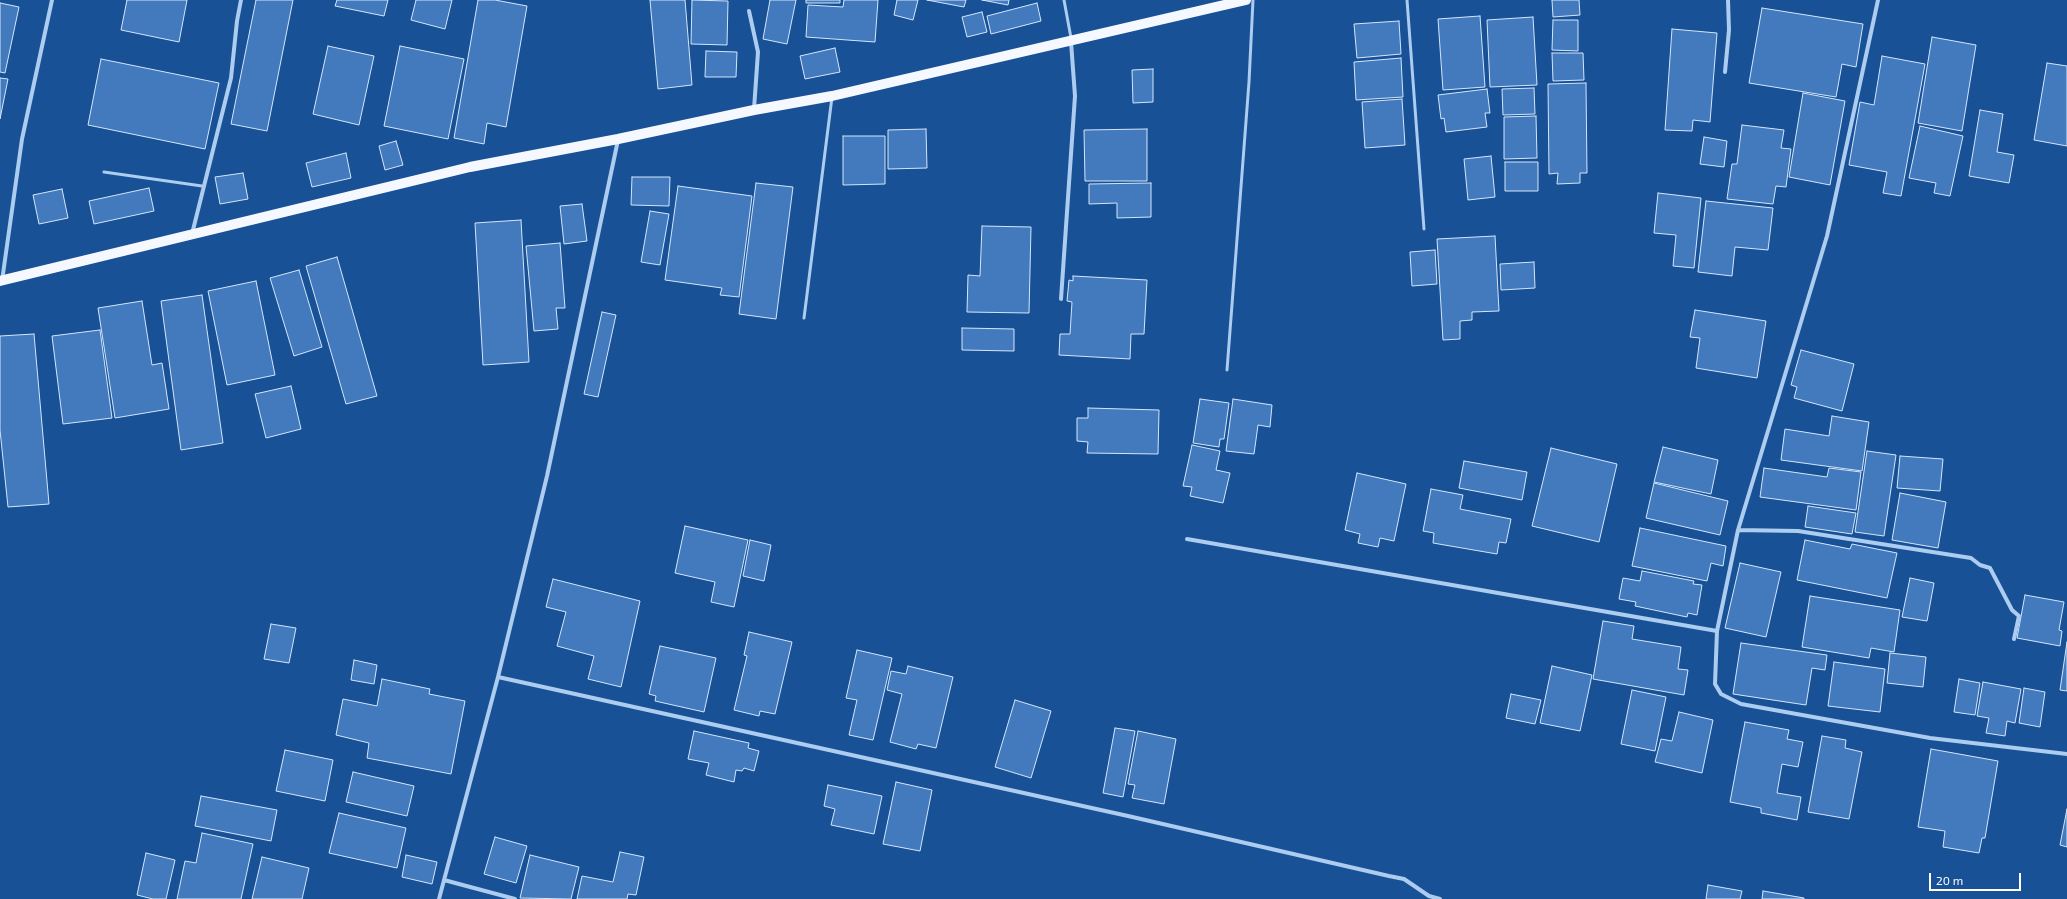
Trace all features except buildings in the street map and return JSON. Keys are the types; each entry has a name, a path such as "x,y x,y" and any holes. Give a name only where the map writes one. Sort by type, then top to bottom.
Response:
{"main road":[{"path":"1,281 470,167 618,139 754,110 832,96 1246,0"}],"street":[{"path":"1,281 22,140 52,0"},
{"path":"191,236 202,186 218,134 231,78 237,20 241,0"},
{"path":"1725,72 1729,30 1728,0"},
{"path":"1878,0 1826,236 1738,530 1717,631 1715,684 1721,694 1740,704 1930,738 2067,754"},
{"path":"749,11 758,52 754,110"},
{"path":"1061,299 1075,96 1071,40"},
{"path":"439,899 498,677 547,476 618,139"},
{"path":"1738,530 1798,531 1971,558 1980,565 1990,568 2012,610 2019,616 2014,639"},
{"path":"1187,539 1717,631"},
{"path":"498,677 1120,814 1404,879 1429,896 1440,899"},
{"path":"444,880 515,899"}],"lane":[{"path":"1064,0 1071,40"},
{"path":"1227,370 1249,82 1253,0"},
{"path":"1407,0 1424,229"},
{"path":"804,318 832,96"},
{"path":"104,172 202,186"}]}
